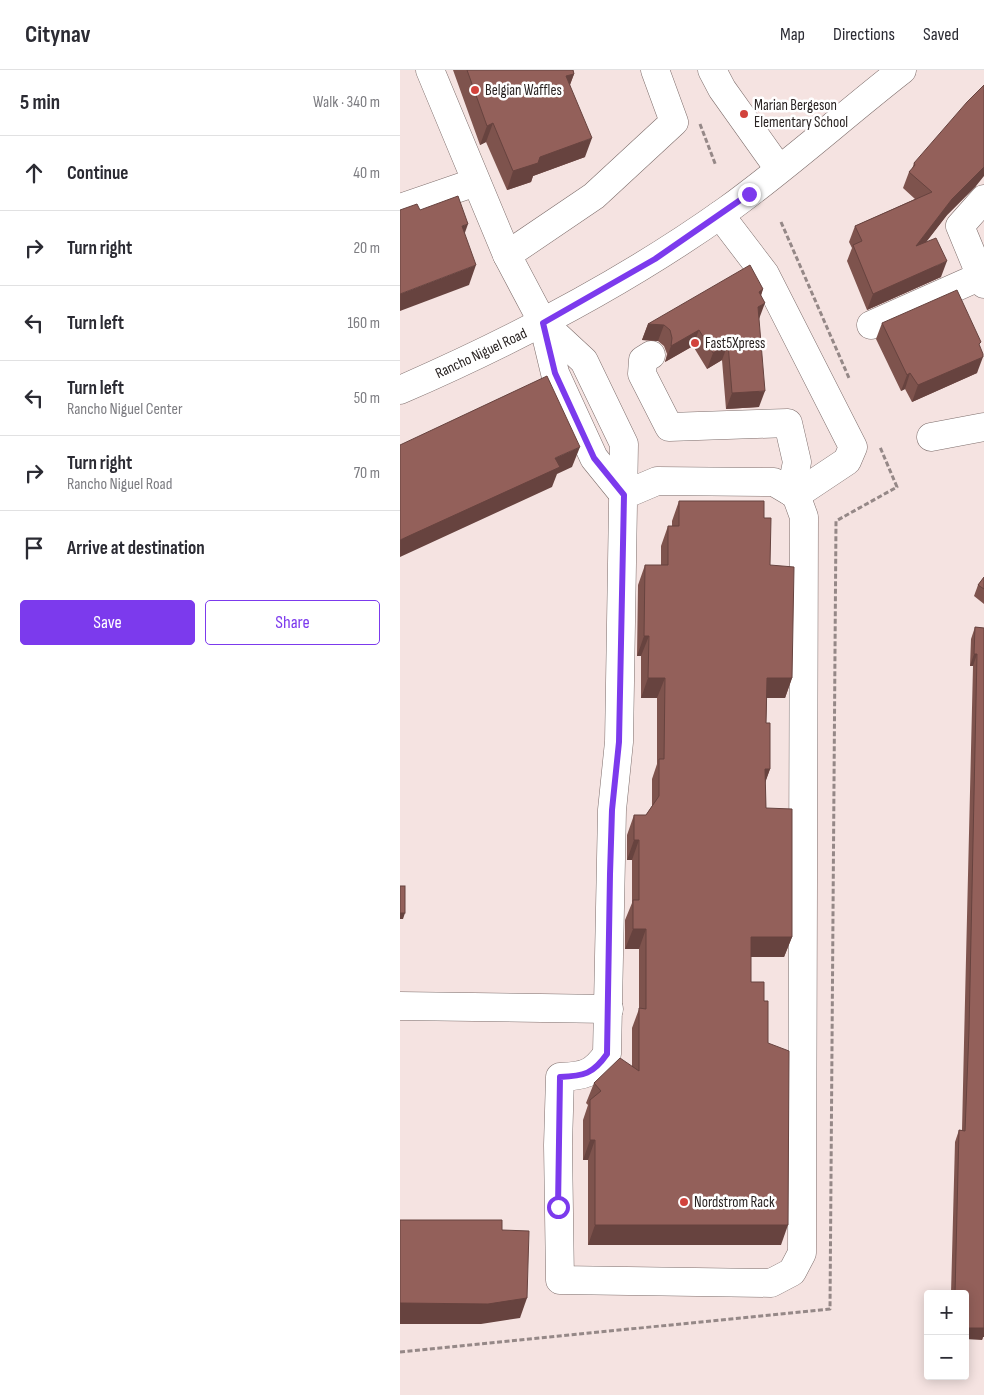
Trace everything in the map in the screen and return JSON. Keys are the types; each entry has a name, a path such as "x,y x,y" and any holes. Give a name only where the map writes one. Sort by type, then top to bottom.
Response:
{"street":[{"path":"430,70 507,255 543,323 555,373 594,458 624,495 619,742 612,810 610,865 607,1054 597,1069 580,1076 560,1077 558,1145 560,1280 772,1283 792,1272 802,1253 804,517 794,494 798,462 788,423 669,427 642,374 643,360 651,355"},
{"path":"507,255 594,196 674,122 655,70"},
{"path":"712,70 722,89 779,169"},
{"name":"Rancho Niguel Road","path":"400,390 543,323 655,259 720,215 902,70"},
{"path":"400,208 476,182"},
{"path":"871,325 982,280 960,226 984,199"},
{"path":"720,215 853,447 847,461 794,494"},
{"path":"932,438 984,427"},
{"path":"624,495 658,481 774,482 794,494"},
{"path":"400,1006 609,1009"}],"building":[{"path":"467,70 573,70 574,74 566,76 592,138 540,157 538,163 513,171 493,123 487,126"},
{"path":"984,85 984,167 952,199 916,246 936,238 947,261 873,294 853,245 862,241 855,226 932,192 909,172 915,165 914,163"},
{"path":"458,196 468,224 462,226 476,265 400,294 400,210 417,204 420,210"},
{"name":"Fast5Xpress","path":"750,265 763,289 759,292 765,303 758,307 765,391 732,393 728,344 713,353 699,330 671,346 670,330 664,325 648,324"},
{"path":"957,290 981,342 979,344 983,357 918,385 910,373 907,375 882,323"},
{"path":"547,376 580,447 555,458 560,467 400,540 400,445"},
{"path":"679,501 764,501 764,518 771,518 770,565 794,567 792,678 767,678 766,723 770,723 770,769 765,769 766,808 792,809 792,937 751,937 751,982 764,982 764,1001 768,1001 768,1043 789,1051 788,1225 595,1225 595,1140 590,1140 590,1100 601,1091 594,1083 620,1058 639,1071 639,1008 646,1009 646,929 633,929 633,900 639,900 639,840 634,840 634,815 646,815 659,796 659,759 664,759 665,678 648,678 649,636 644,636 645,565 668,565 668,526 679,526"},
{"path":"984,577 984,589 978,585"},
{"path":"975,627 984,628 984,1328 969,1328 969,1290 955,1290 959,1130 965,1131 969,1031 977,654 974,654"},
{"path":"400,886 405,886 405,913 400,913"},
{"path":"400,1220 502,1220 502,1230 529,1231 527,1298 488,1304 400,1303"}],"place":[{"name":"Belgian Waffles","path":"475,90"},
{"name":"Marian Bergeson Elementary School","path":"744,114"},
{"name":"Fast5Xpress","path":"695,343"},
{"name":"Nordstrom Rack","path":"684,1202"}],"route":[{"path":"558,1207 560,1077 580,1076 597,1069 607,1054 612,810 619,742 624,495 594,458 555,373 543,323 655,259 749,194"}]}
